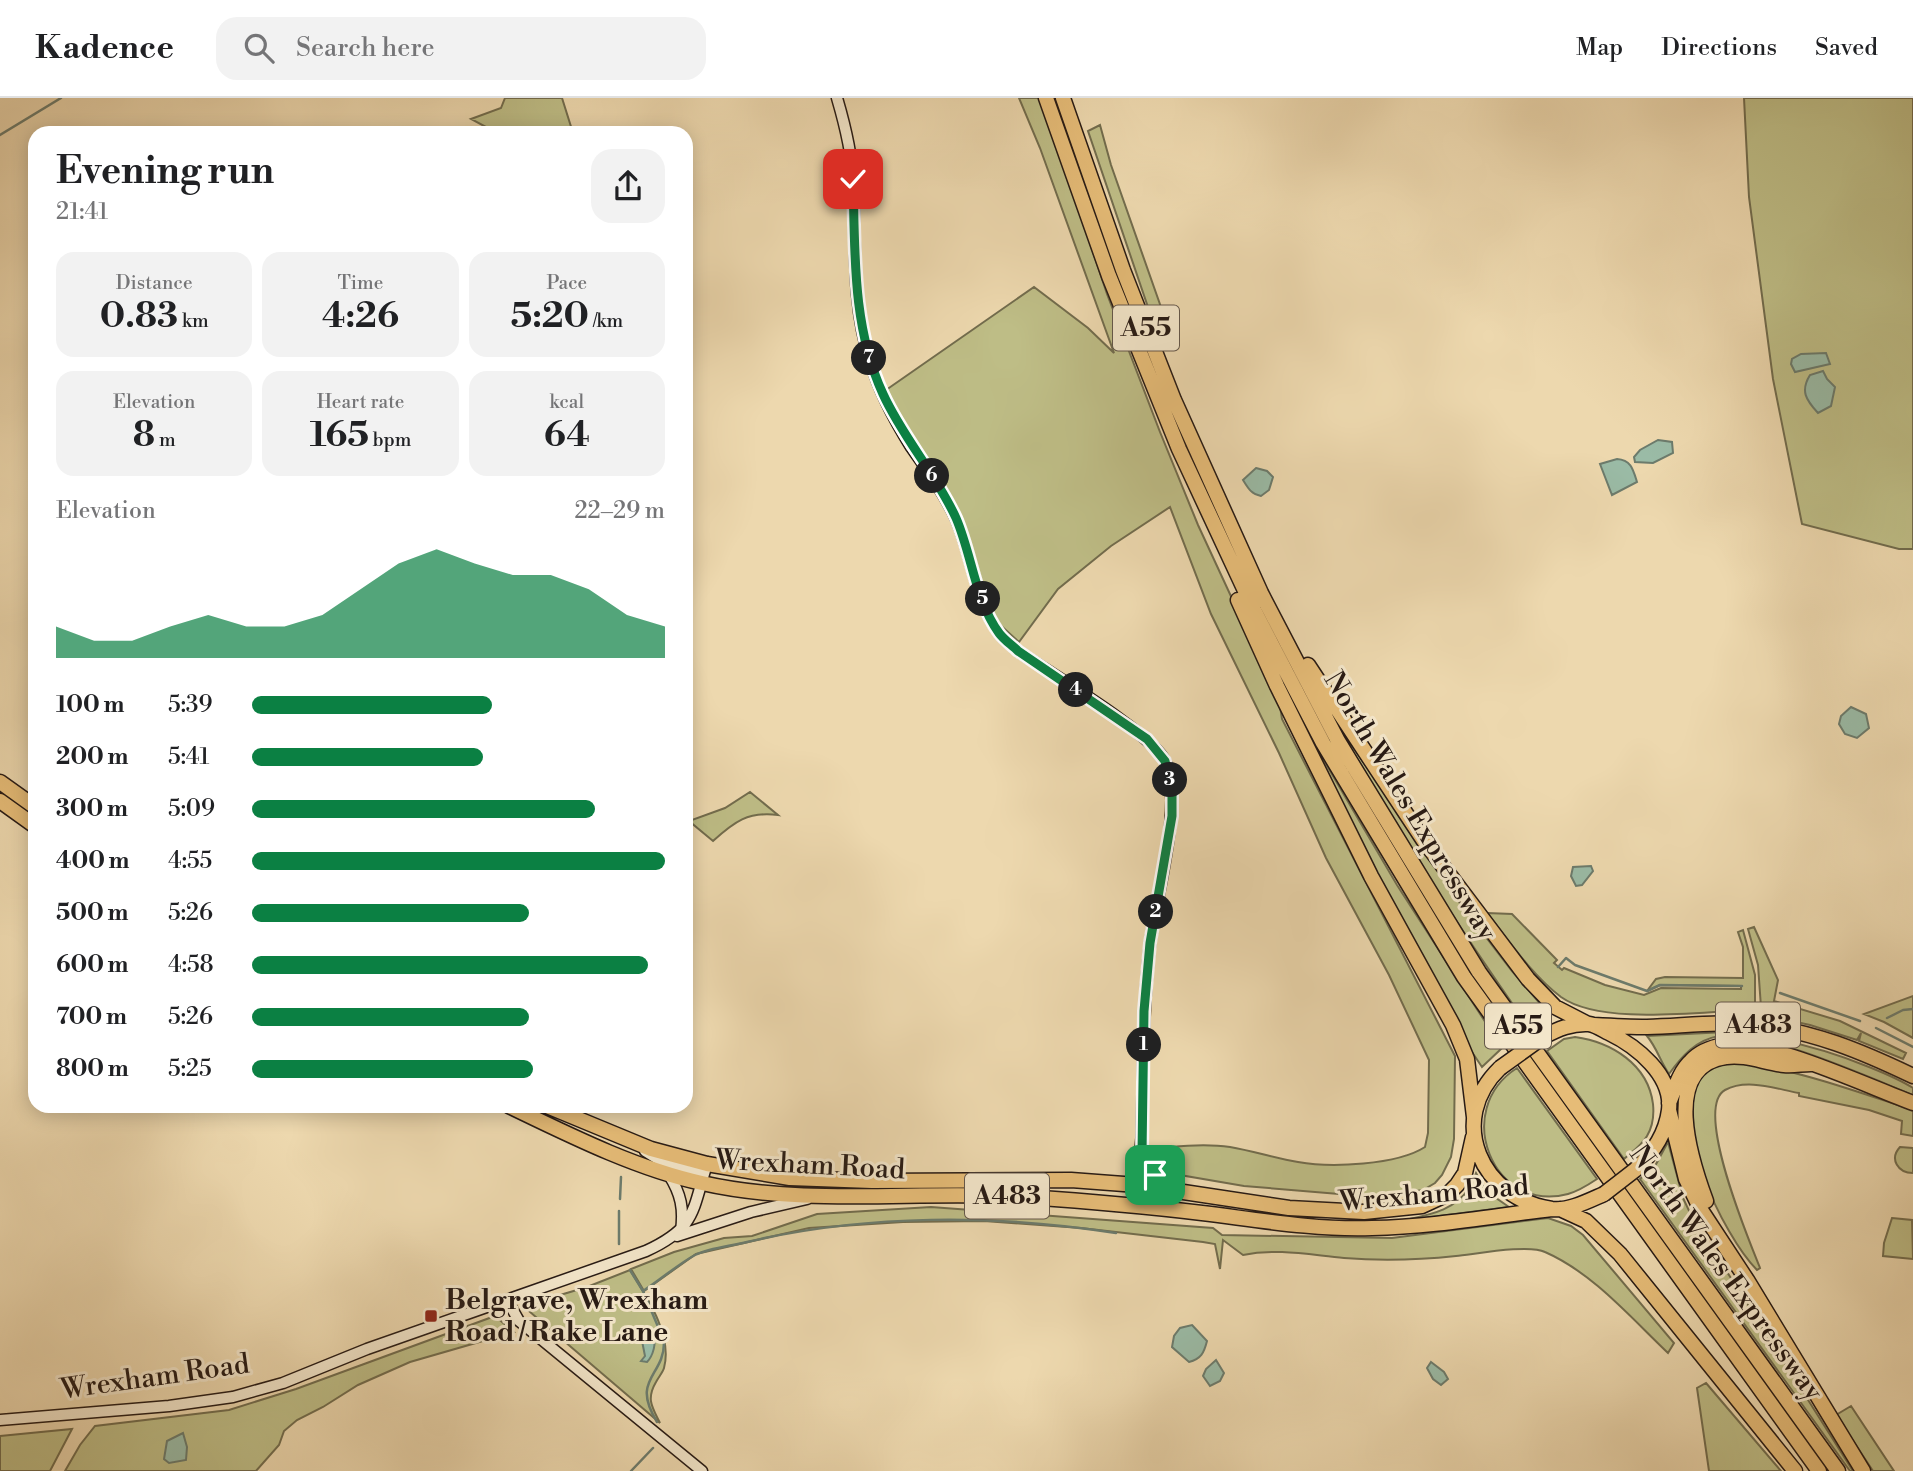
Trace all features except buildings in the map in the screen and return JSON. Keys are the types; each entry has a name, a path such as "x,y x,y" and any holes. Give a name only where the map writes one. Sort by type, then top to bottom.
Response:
{"highway":[{"name":"North Wales Expressway","path":"1046,98 1109,276 1179,449 1254,610 1323,743 1451,955 1819,1471"},
{"name":"North Wales Expressway","path":"1063,98 1123,270 1174,401 1261,593 1338,741 1479,972 1838,1471"},
{"path":"1179,449 1221,561 1277,686 1371,876 1453,1025 1467,1059 1474,1117 1473,1137 1479,1155 1498,1184 1525,1201 1586,1221 1620,1254 1795,1471"},
{"path":"1242,553 1306,661 1432,852 1528,979 1555,1007 1616,1036 1644,1055 1659,1075 1686,1179 1701,1210 1747,1280 1863,1471"},
{"path":"0,782 28,802"},
{"path":"0,801 28,821"},
{"name":"A483","path":"1591,1024 1647,1027 1724,1023 1784,1029 1853,1049 1913,1076"},
{"path":"1474,1117 1482,1090 1500,1068 1543,1038 1570,1025 1591,1024"},
{"name":"A483","path":"1669,1107 1680,1074 1691,1060 1706,1050 1725,1045 1744,1045 1811,1064 1913,1103"},
{"path":"1747,1280 1707,1203 1693,1166 1685,1120 1689,1086 1695,1074 1704,1066 1726,1057 1785,1065 1811,1064"},
{"path":"1556,1209 1576,1206 1604,1194 1635,1170 1647,1159 1664,1132 1669,1107"},
{"name":"A483","path":"525,1113 669,1175 704,1174"},
{"name":"A483","path":"564,1113 704,1174"},
{"name":"Wrexham Road","path":"704,1174 830,1181 1070,1180 1137,1185 1289,1208 1364,1212 1422,1206 1448,1194 1465,1173 1473,1137"},
{"name":"Wrexham Road","path":"704,1174 769,1193 823,1196 958,1194 1190,1211 1321,1227 1372,1228 1428,1224 1556,1209"}],"street":[{"path":"837,98 850,150 857,287 869,360 900,428 957,520 987,612 1000,635 1018,651 1147,739 1165,761 1172,790 1172,816 1150,943 1144,1011 1142,1154 1137,1185 1148,1199 1190,1211"},
{"path":"1142,1154 1163,1184 1176,1192"},
{"name":"Wrexham Road","path":"0,1420 169,1406 233,1397 283,1383 368,1349 646,1251 677,1235 693,1214 704,1174"},
{"path":"669,1175 681,1198 683,1209 677,1235"},
{"path":"677,1235 751,1212 823,1196"},
{"path":"507,1300 519,1321 702,1471"}],"shaded area":[{"path":"505,98 562,98 571,126 484,126 471,119 501,108"},
{"path":"1019,98 1042,98 1107,294 1198,525 1279,700 1282,719 1455,1056 1454,1139 1451,1157 1442,1175 1423,1190 1375,1197 1244,1186 1180,1175 1169,1157 1171,1147 1200,1145 1230,1147 1298,1162 1328,1165 1381,1161 1413,1153 1425,1147 1428,1133 1429,1060 1389,975 1326,858 1279,753 1211,614 1170,507 1111,546 1058,589 1019,642 998,623 987,600 961,516 886,390 1034,287 1088,328 1114,353 1040,148"},
{"path":"1744,98 1913,98 1913,549 1899,549 1802,524 1773,379 1749,197"},
{"path":"1100,125 1111,165 1162,310 1150,313 1088,131"},
{"path":"1826,353 1830,364 1795,372 1791,364 1792,359 1801,354"},
{"path":"1823,371 1835,387 1831,406 1818,413 1808,399 1805,386 1810,375"},
{"path":"1658,440 1672,442 1673,453 1653,463 1635,462 1634,457 1640,450"},
{"path":"1617,459 1628,463 1637,482 1612,495 1600,464"},
{"path":"1256,468 1267,471 1273,477 1269,490 1261,496 1252,492 1243,480"},
{"path":"1851,707 1866,714 1869,728 1857,738 1845,734 1839,724 1841,716"},
{"path":"1296,713 1397,885 1502,1048 1482,1067 1468,1046 1356,836"},
{"path":"1338,725 1459,902 1543,1007 1546,1019 1530,1029 1429,880"},
{"path":"750,792 778,815 758,815 742,819 713,841 693,824 693,820 725,808"},
{"path":"1591,866 1593,871 1582,885 1576,886 1571,876 1573,867"},
{"path":"1487,913 1512,914 1557,960 1554,963 1562,970 1564,968 1605,985 1644,995 1661,988 1741,989 1741,986 1660,985 1647,991 1656,979 1665,977 1743,978 1743,947 1738,932 1743,930 1755,975 1755,1006 1751,1010 1653,1015 1601,1011 1579,1006 1561,997 1540,979"},
{"path":"1754,927 1778,980 1774,1001 1840,1021 1906,1053 1903,1059 1859,1041 1861,1033 1857,1040 1810,1025 1764,1015 1758,965 1748,929"},
{"path":"1913,996 1913,1038 1864,1014"},
{"path":"1726,1032 1781,1040 1834,1054 1902,1082 1913,1088 1913,1095 1787,1046 1737,1035 1719,1036 1696,1045 1669,1074 1647,1036"},
{"path":"1575,1037 1602,1044 1626,1057 1644,1077 1650,1090 1653,1108 1651,1128 1642,1142 1624,1159 1547,1051 1564,1039"},
{"path":"1733,1062 1801,1075 1913,1110 1913,1136 1901,1134 1902,1121 1869,1110 1762,1086 1743,1085 1725,1090 1717,1102 1715,1121 1719,1147 1726,1175 1760,1268 1757,1270 1729,1231 1715,1204 1694,1145 1690,1116 1692,1092 1703,1073 1713,1067"},
{"path":"1517,1068 1597,1179 1580,1190 1542,1196 1519,1189 1502,1174 1490,1154 1484,1132 1487,1108 1497,1086"},
{"path":"1668,1142 1683,1198 1691,1215 1853,1471 1850,1471 1640,1179 1655,1166"},
{"path":"1900,1147 1913,1148 1913,1173 1903,1171 1895,1161"},
{"path":"1476,1173 1486,1191 1509,1207 1401,1221 1439,1211 1456,1202 1469,1188"},
{"path":"931,1207 1213,1228 1222,1235 1392,1238 1548,1218 1571,1226 1583,1235 1674,1343 1668,1353 1611,1297 1579,1272 1545,1252 1527,1249 1372,1260 1281,1252 1243,1255 1223,1240 1220,1269 1215,1244 1203,1242 1081,1228 984,1221 903,1222 809,1228 696,1254 644,1291 631,1269 674,1252 724,1238 752,1236 817,1214"},
{"path":"1892,1218 1912,1220 1913,1259 1883,1256"},
{"path":"630,1270 656,1316 665,1342 664,1368 651,1393 653,1407 660,1423 523,1306 587,1287"},
{"path":"495,1316 514,1332 410,1362 358,1385 297,1420 284,1431 279,1445 256,1471 65,1471 95,1426 229,1410 296,1389"},
{"path":"1192,1325 1207,1341 1201,1355 1189,1362 1172,1347 1174,1336 1180,1328"},
{"path":"645,1335 653,1335 655,1341 653,1353 647,1362 641,1361 645,1356 642,1341"},
{"path":"1216,1360 1224,1373 1220,1381 1210,1386 1203,1376"},
{"path":"1431,1362 1444,1372 1448,1379 1441,1385 1433,1379 1427,1368"},
{"path":"1706,1383 1781,1471 1709,1471 1697,1388"},
{"path":"1851,1406 1894,1471 1873,1471 1836,1415"},
{"path":"72,1429 50,1471 0,1471 0,1436"},
{"path":"183,1433 187,1447 186,1460 169,1463 164,1459 167,1441"}],"waterway":[{"path":"0,135 61,98"},
{"path":"1558,967 1566,958 1575,965 1647,991 1660,985 1742,986"},
{"path":"1780,993 1860,1021"},
{"path":"1887,1018 1903,1010 1913,1009"},
{"path":"1876,1028 1913,1047"},
{"path":"620,1199 621,1177"},
{"path":"619,1211 619,1244"},
{"path":"643,1291 695,1255 720,1247 838,1226 977,1220 1024,1222 1116,1233"},
{"path":"630,1270 643,1291 664,1341 660,1363 651,1378 647,1396 657,1422"},
{"path":"631,1471 653,1448"}],"place":[{"name":"Belgrave, Wrexham Road / Rake Lane","path":"431,1316"}],"route":[{"path":"853,179 857,287 869,360 900,428 957,520 987,612 1000,635 1018,651 1147,739 1165,761 1172,790 1172,816 1150,943 1144,1011 1142,1154 1155,1175"}]}
